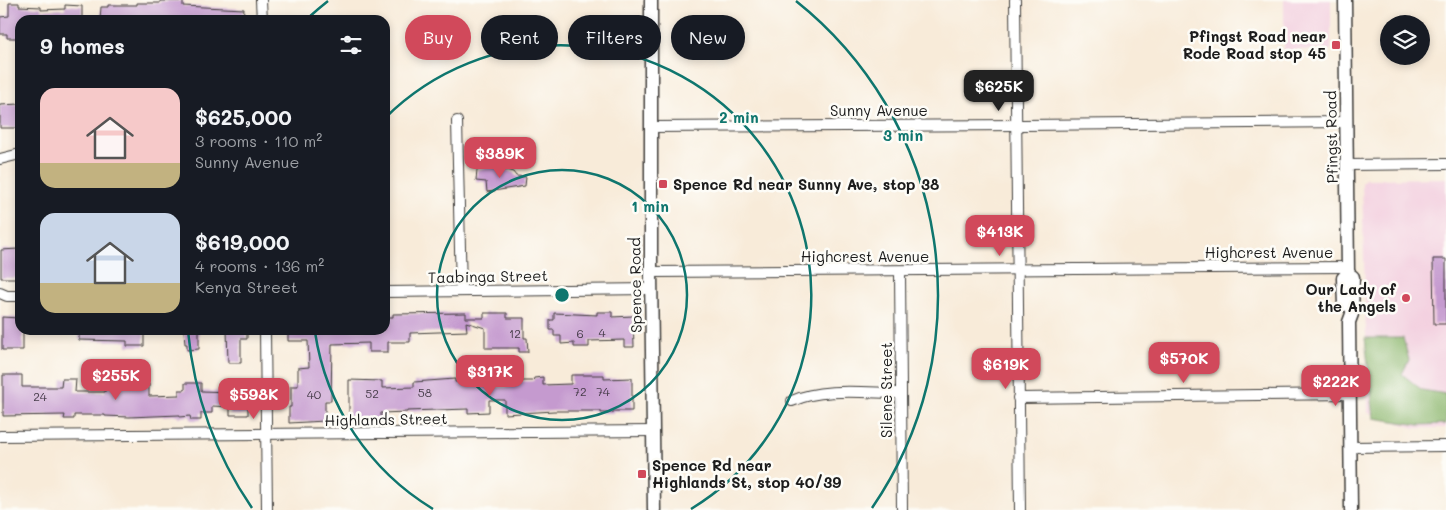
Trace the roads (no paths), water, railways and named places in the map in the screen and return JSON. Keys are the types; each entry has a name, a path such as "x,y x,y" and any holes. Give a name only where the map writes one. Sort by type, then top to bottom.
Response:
{"street":[{"path":"261,0 262,15"},
{"name":"Spence Road","path":"651,0 651,272 654,510"},
{"path":"1015,0 1020,510"},
{"name":"Pfingst Road","path":"1345,0 1348,270 1343,278 1345,314 1349,322 1351,510"},
{"path":"457,121 461,291"},
{"name":"Sunny Avenue","path":"651,127 1347,122"},
{"path":"0,159 15,155"},
{"path":"1348,165 1446,164"},
{"name":"Highcrest Avenue","path":"651,272 1348,270"},
{"name":"Silene Street","path":"900,271 902,510"},
{"name":"Taabinga Street","path":"390,292 652,289"},
{"path":"0,293 7,296 15,296"},
{"path":"265,335 267,510"},
{"path":"792,401 818,393 900,393"},
{"path":"1018,398 1350,394"},
{"name":"Highlands Street","path":"0,436 653,431"},
{"path":"1350,447 1446,446"}],"place":[{"name":"Pfingst Road near Rode Road stop 45","path":"1336,45"},
{"name":"Spence Rd near Sunny Ave, stop 38","path":"663,184"},
{"name":"Our Lady of the Angels","path":"1406,298"},
{"name":"Spence Rd near Highlands St, stop 40/39","path":"642,474"}]}
